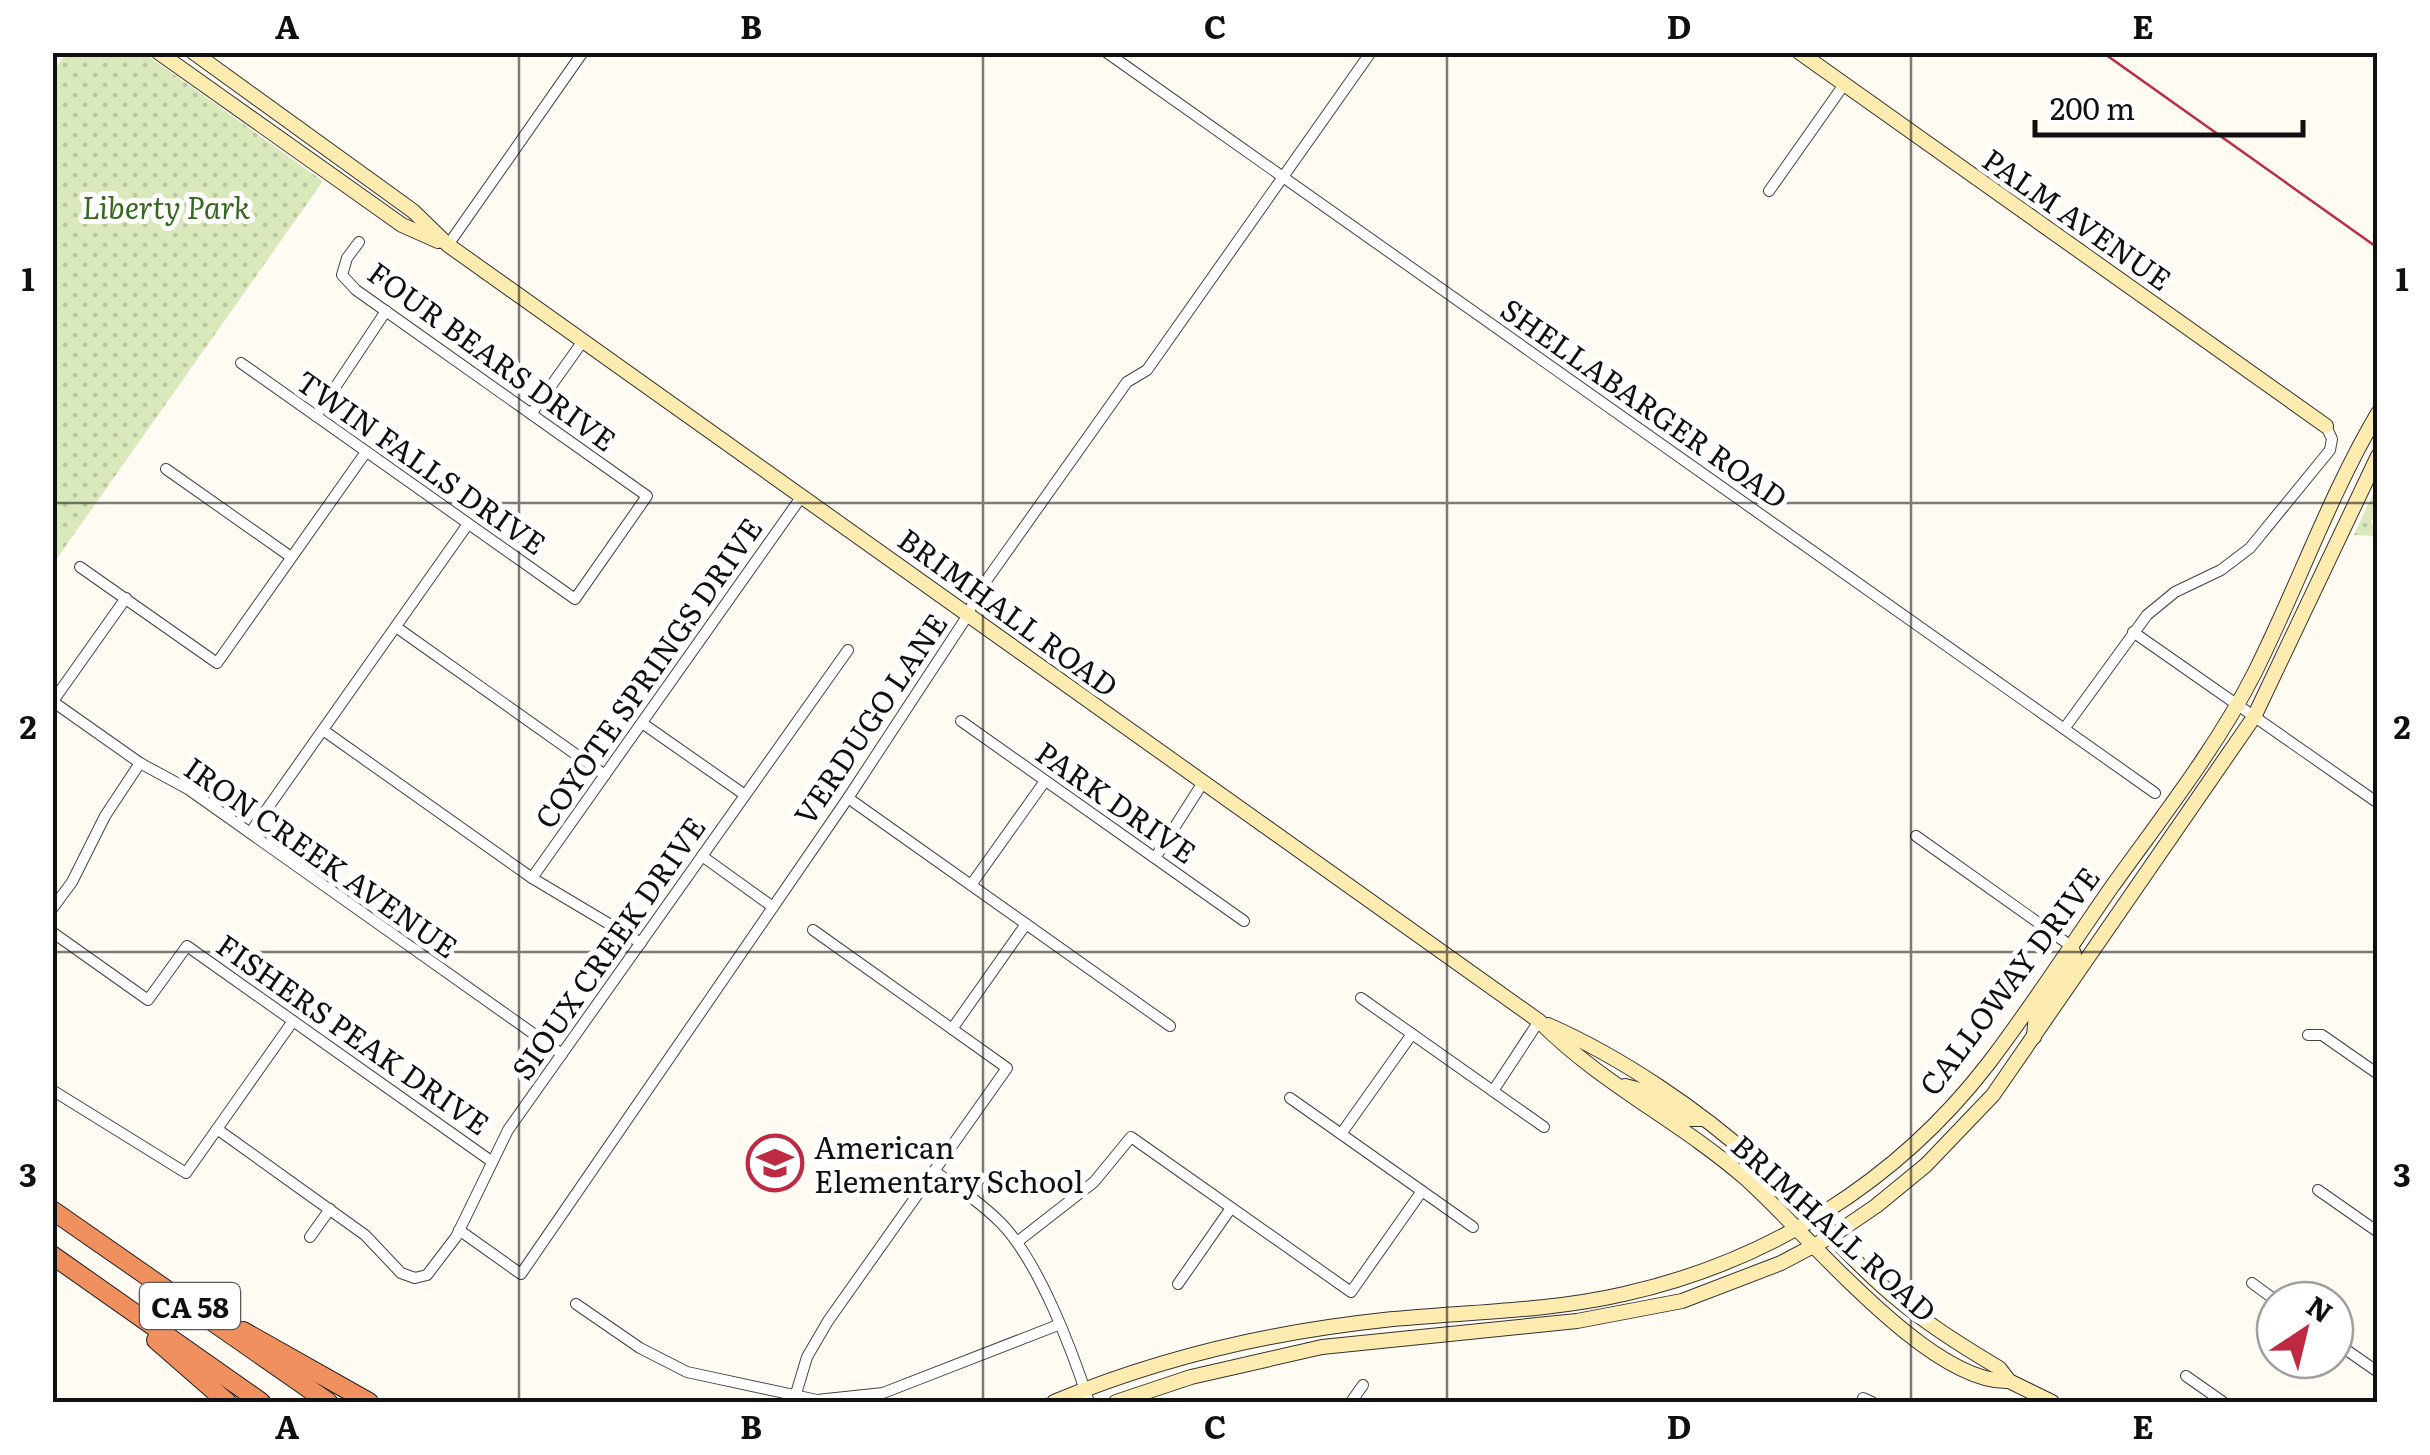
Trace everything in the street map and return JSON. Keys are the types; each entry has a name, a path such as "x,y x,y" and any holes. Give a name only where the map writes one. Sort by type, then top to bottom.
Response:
{"highway":[{"name":"CA 58","path":"52,1210 328,1402"},
{"name":"CA 58","path":"52,1256 261,1402"},
{"path":"150,1278 369,1402"},
{"path":"116,1302 227,1402"}],"street":[{"name":"BRIMHALL ROAD","path":"158,52 402,225 448,246"},
{"name":"BRIMHALL ROAD","path":"193,52 412,211 448,246 1538,1021 1572,1055 1743,1176 1864,1296 1918,1340 1989,1382 2009,1381"},
{"path":"448,246 583,52"},
{"name":"SHELLABARGER ROAD","path":"1106,52 2155,793"},
{"name":"VERDUGO LANE","path":"459,1230 521,1274 848,798 968,615 976,595 1127,382 1147,370 1371,52"},
{"name":"PALM AVENUE","path":"1799,52 2326,426"},
{"path":"197,80 218,84 266,117 281,115"},
{"path":"1769,191 1843,86"},
{"path":"302,153 316,152 363,183 378,186"},
{"name":"FOUR BEARS DRIVE","path":"359,242 347,258 342,275 386,311 647,496 574,599"},
{"path":"316,416 386,311"},
{"path":"531,414 583,341"},
{"name":"TWIN FALLS DRIVE","path":"241,363 574,599"},
{"name":"CALLOWAY DRIVE","path":"1054,1402 1087,1396 1172,1360 1302,1330 1558,1305 1647,1289 1714,1268 1796,1230 1884,1171 1931,1128 1996,1054 2236,706 2340,481 2378,413"},
{"path":"2064,729 2133,632 2160,602 2220,570 2250,548 2330,450 2332,439 2326,426"},
{"path":"80,567 217,663 366,452"},
{"name":"CALLOWAY DRIVE","path":"1116,1402 1191,1376 1284,1354 1360,1341 1609,1317 1682,1301 1747,1278 1813,1246 1902,1186 1994,1095 2254,718 2378,456"},
{"path":"166,469 292,557"},
{"name":"COYOTE SPRINGS DRIVE","path":"532,878 802,496"},
{"path":"250,833 468,524"},
{"path":"53,702 126,598"},
{"path":"396,627 605,775"},
{"path":"2133,632 2378,803"},
{"name":"SIOUX CREEK DRIVE","path":"330,1208 366,1235 401,1273 421,1278 433,1271 459,1230 508,1130 848,650"},
{"name":"IRON CREEK AVENUE","path":"53,702 188,790 562,1054"},
{"name":"PARK DRIVE","path":"961,721 1244,921"},
{"path":"642,723 745,796"},
{"path":"323,730 532,878 640,943"},
{"path":"52,909 72,882 110,807 140,762"},
{"path":"972,886 1046,781"},
{"path":"1155,858 1202,784"},
{"path":"848,798 1170,1026"},
{"path":"1916,836 2071,946 2072,961 2036,1012 2034,1038"},
{"path":"702,856 773,907"},
{"path":"952,1029 1026,924"},
{"path":"795,1397 816,1339 1007,1068 813,930"},
{"name":"FISHERS PEAK DRIVE","path":"52,932 148,1000 187,946 491,1160"},
{"path":"1362,998 1544,1127"},
{"path":"52,1090 186,1173 293,1021"},
{"name":"BRIMHALL ROAD","path":"1538,1021 1581,1039 1703,1119 1759,1164 1894,1297 1999,1368 2009,1381 2052,1402"},
{"path":"1493,1091 1538,1021"},
{"path":"1341,1134 1412,1034"},
{"path":"2308,1036 2322,1035 2378,1074"},
{"path":"1953,1139 1953,1118 1995,1068 1996,1054"},
{"path":"1610,1082 1648,1092 1686,1119 1703,1119"},
{"path":"1290,1098 1473,1227"},
{"path":"217,1129 330,1208 310,1237"},
{"path":"1017,1242 1094,1182 1131,1138 1351,1292 1422,1191"},
{"path":"934,1171 988,1211 1032,1264 1087,1396"},
{"path":"2318,1190 2378,1232"},
{"path":"1178,1284 1232,1208"},
{"path":"1556,1324 1571,1313 1636,1301 1647,1289"},
{"path":"576,1304 640,1348 687,1372 795,1397 839,1400 884,1393 1058,1325"},
{"path":"1488,1330 1500,1319 1542,1314 1558,1305"},
{"path":"2355,1356 2378,1372"},
{"path":"2186,1376 2223,1402"},
{"path":"1351,1402 1363,1386"}],"green space":[{"name":"Liberty Park","path":"67,52 144,53 323,181 53,564 52,73"},
{"path":"2377,485 2377,509 2371,522 2377,536 2354,535"}],"railway":[{"path":"2102,52 2378,248"}],"place":[{"name":"American Elementary School","path":"775,1163"}]}
